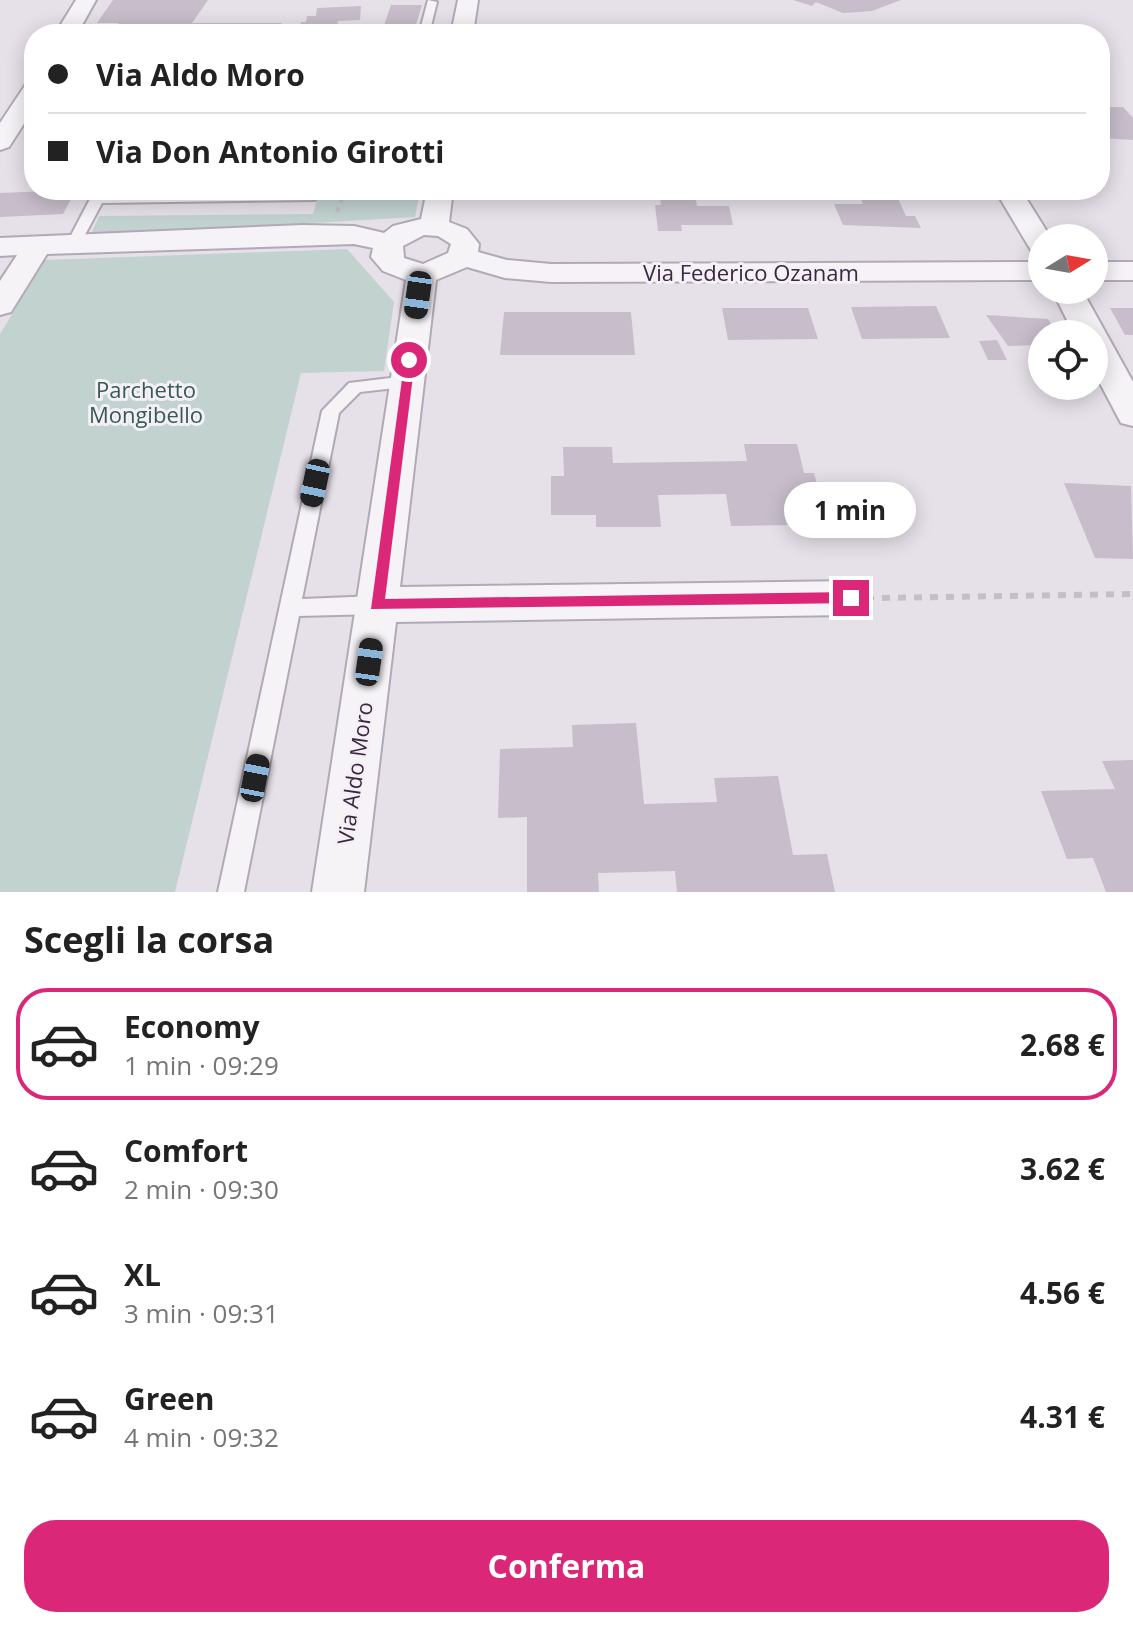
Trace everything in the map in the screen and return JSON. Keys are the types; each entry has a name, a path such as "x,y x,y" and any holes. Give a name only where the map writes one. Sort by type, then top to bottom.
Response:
{"street":[{"path":"72,24 86,0"},
{"path":"464,24 468,0"},
{"path":"0,142 24,105"},
{"path":"434,227 438,200"},
{"path":"1014,200 1029,224"},
{"path":"434,227 461,237 465,244 462,257 446,268 422,273 390,263 386,257 389,243 403,232 434,227"},
{"path":"0,247 303,234 361,236 389,243"},
{"path":"0,305 38,245"},
{"name":"Via Federico Ozanam","path":"462,257 515,271 551,273 1028,271"},
{"path":"1108,271 1133,271"},
{"name":"Via Aldo Moro","path":"338,892 422,273"},
{"path":"1108,367 1133,414"},
{"path":"377,605 851,598"}],"lane":[{"path":"426,24 432,2"},
{"path":"74,243 96,200"},
{"path":"231,892 331,411 355,387 407,382"},
{"path":"289,608 377,605"}],"path":[{"path":"330,217 340,210 342,200"},
{"path":"851,598 1133,594"}],"green space":[{"path":"317,200 418,200 415,217 90,236 99,216 313,214"},
{"name":"Parchetto Mongibello","path":"347,249 394,302 384,371 301,373 175,892 0,892 0,334 45,260"}],"building":[{"path":"113,0 208,0 192,23 282,23 118,24 97,23"},
{"path":"793,0 901,0 872,11 843,13 816,2 812,6"},
{"path":"391,5 422,5 416,24 384,24"},
{"path":"361,6 360,20 338,21 338,24 300,24 306,22 307,16 316,16 317,8"},
{"path":"1110,107 1123,107 1133,118 1133,140 1110,139"},
{"path":"24,192 24,200 71,200 63,214 0,217 0,193"},
{"path":"660,200 696,200 697,206 729,206 733,225 681,225 682,231 658,231 655,205 661,205"},
{"path":"861,200 899,200 906,216 915,216 921,228 843,225 834,204 863,204"},
{"path":"936,306 950,338 862,339 851,307"},
{"path":"722,308 808,308 818,339 728,340"},
{"path":"1110,308 1133,308 1133,335 1125,335"},
{"path":"504,312 631,312 635,355 500,355"},
{"path":"986,315 1048,319 1028,320 1028,345 1008,346"},
{"path":"997,340 1007,360 988,360 979,341"},
{"path":"744,444 797,444 804,473 814,473 825,513 784,514 787,525 731,526 726,494 658,495 661,527 596,527 596,515 551,515 551,476 564,476 563,447 612,447 613,463 747,461"},
{"path":"1064,483 1131,486 1133,559 1095,558"},
{"path":"636,723 644,804 717,802 714,778 778,776 793,855 827,854 835,892 677,892 675,871 598,873 599,892 527,892 527,817 498,818 500,749 573,747 572,725"},
{"path":"1133,760 1133,892 1106,892 1093,858 1067,859 1041,791 1115,789 1102,761"}],"route":[{"path":"409,360 377,605 851,598"}]}
